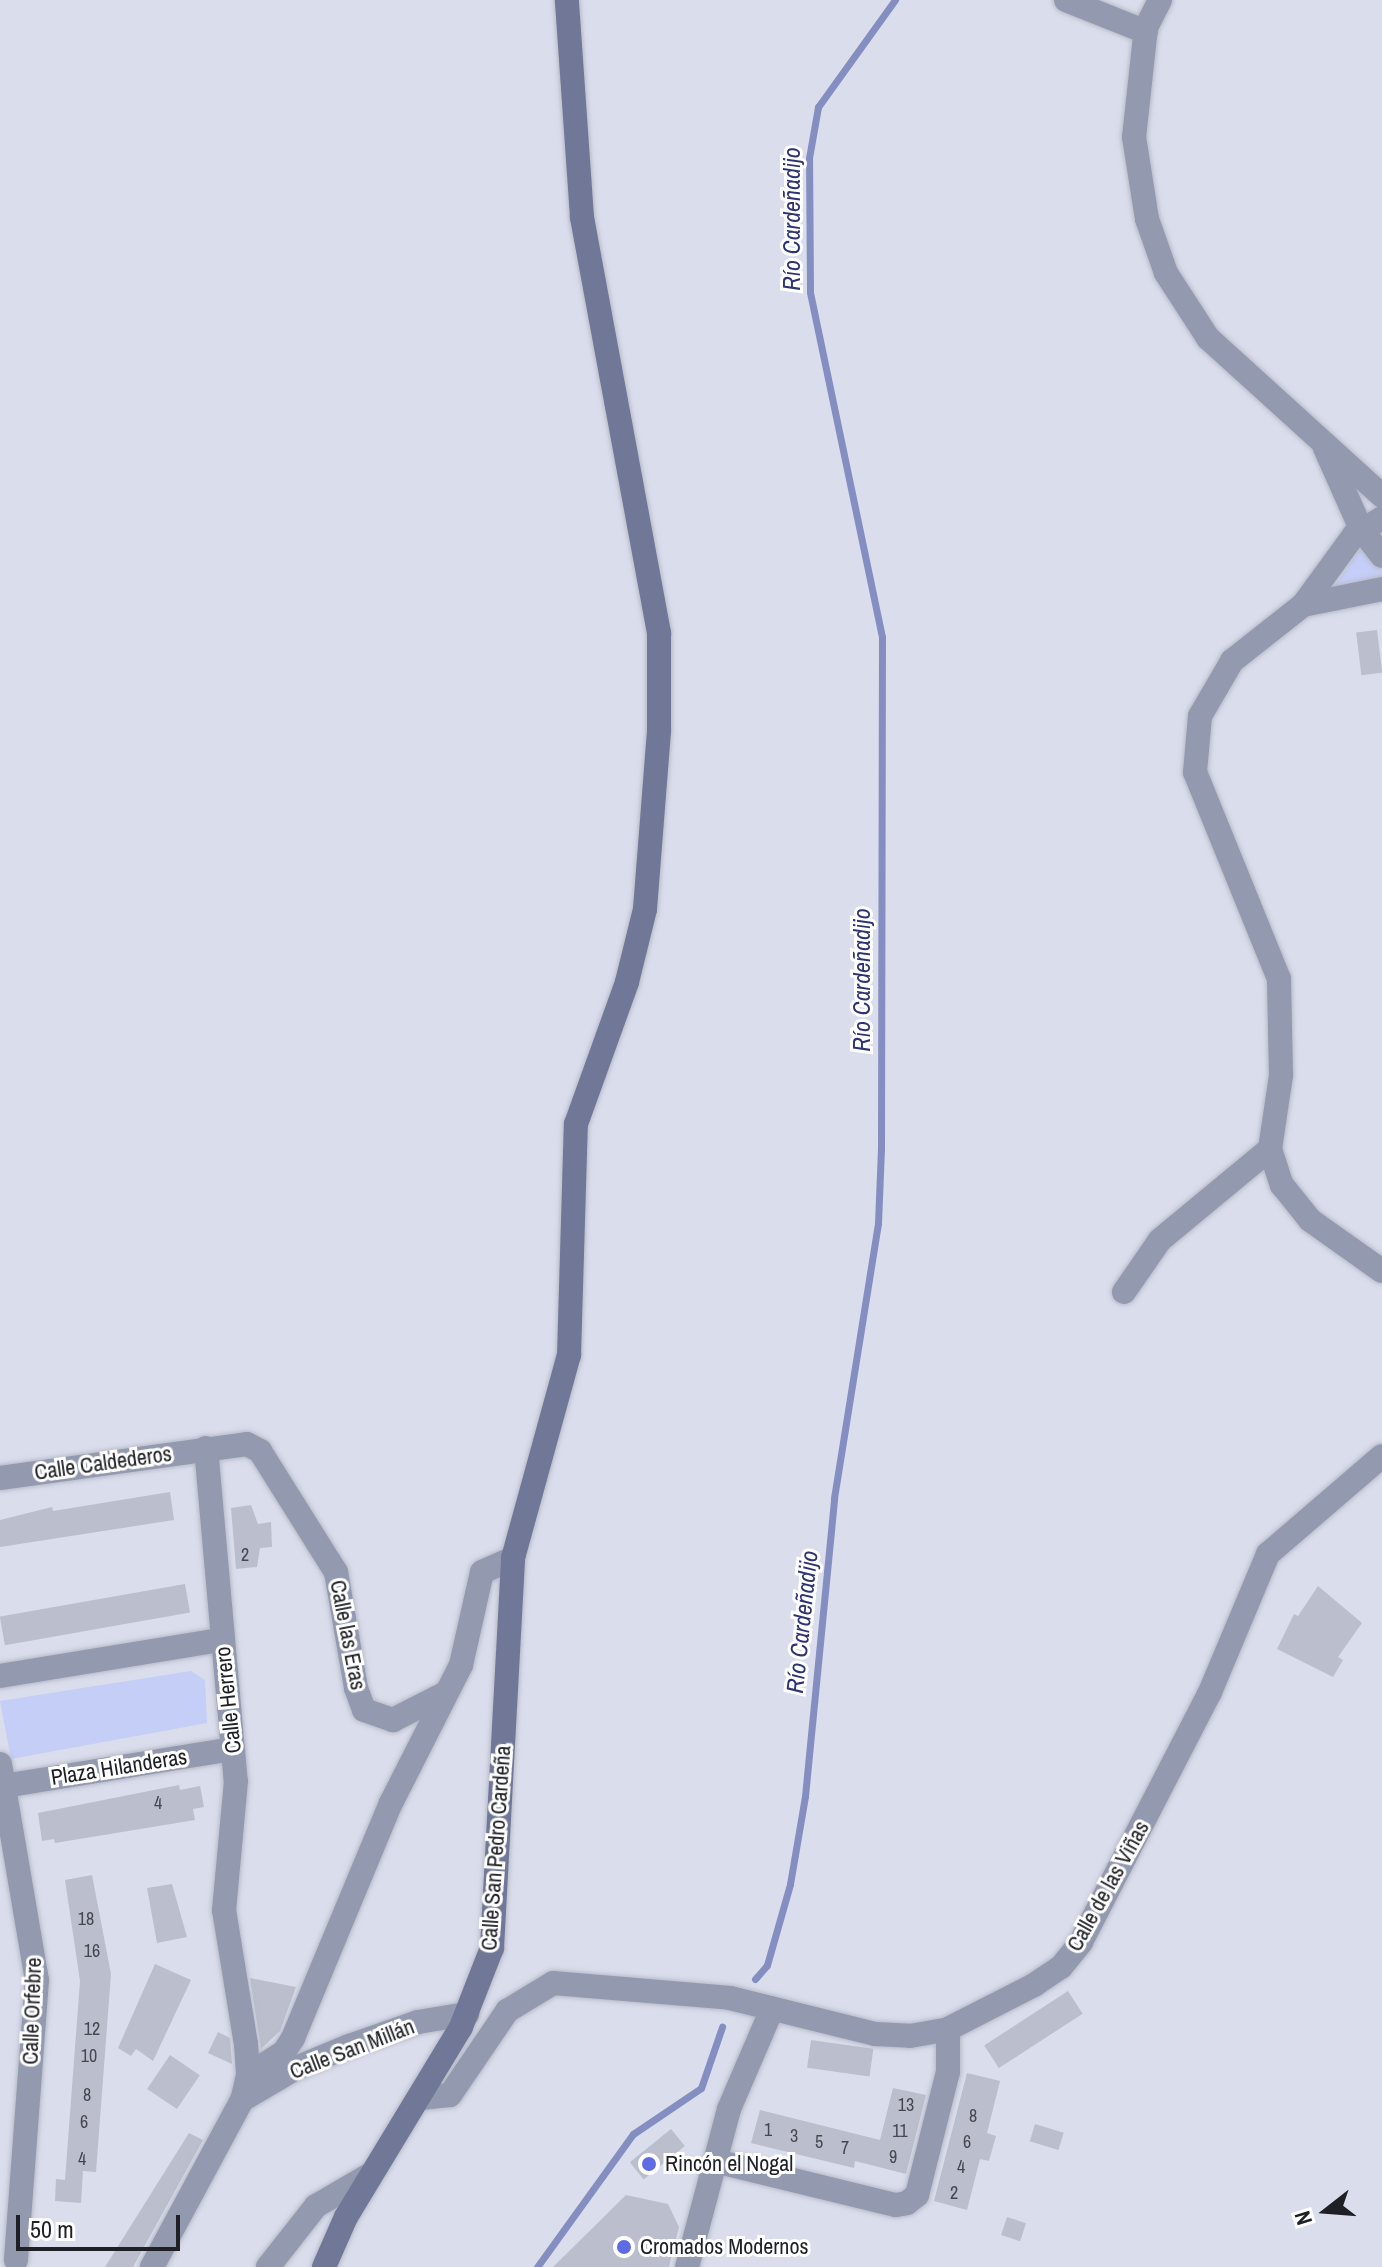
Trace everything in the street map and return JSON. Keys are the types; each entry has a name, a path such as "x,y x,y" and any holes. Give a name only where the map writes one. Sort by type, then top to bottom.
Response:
{"main road":[{"name":"Calle San Pedro Cardeña","path":"324,2267 371,2174 421,2098 467,2014 488,1961 496,1907 513,1558 517,1532 569,1355 576,1124 640,939 659,717 653,586 582,217 567,0"}],"street":[{"path":"1066,0 1146,32"},
{"path":"1160,0 1146,32 1134,137 1140,192 1155,248 1208,338 1380,494"},
{"path":"1322,443 1372,523 1382,556"},
{"path":"1372,523 1303,605 1232,661 1200,716 1193,755 1195,772 1282,995 1281,1075 1270,1149 1282,1185 1310,1220 1382,1271"},
{"path":"1303,605 1382,589"},
{"path":"1124,1292 1160,1240 1270,1149"},
{"name":"Calle las Eras","path":"206,1448 233,1443 260,1451 336,1572 356,1688 364,1710 393,1720 446,1693"},
{"name":"Calle Caldederos","path":"0,1478 206,1448"},
{"name":"Calle Herrero","path":"206,1448 236,1781 224,1910 227,1951 248,2075"},
{"name":"Calle de las Viñas","path":"421,2098 450,2095 507,2011 553,1983 730,1998 875,2034 910,2036 948,2029 1034,1985 1061,1967 1081,1942 1210,1692 1268,1554 1382,1456"},
{"name":"Calle San Millán","path":"248,2075 284,2052 312,1994 391,1803 433,1730 446,1693 461,1665 482,1572 513,1558"},
{"path":"0,1676 221,1640"},
{"name":"Plaza Hilanderas","path":"2,1775 233,1749"},
{"name":"Calle Orfebre","path":"2,1775 37,1980 15,2259"},
{"path":"687,2267 729,2109 772,2009"},
{"name":"Calle San Millán","path":"242,2100 296,2068 349,2046 418,2022 467,2014"},
{"path":"715,2161 896,2205 907,2203 917,2195 948,2072 948,2029"},
{"path":"152,2267 242,2100 248,2075"},
{"path":"268,2267 316,2206 371,2174"}],"shaded area":[{"path":"1362,546 1382,569 1382,581 1329,594"},
{"path":"191,1671 205,1680 207,1723 11,1759 0,1701"}],"building":[{"path":"1377,630 1382,673 1361,675 1356,633"},
{"path":"170,1492 174,1520 0,1547 0,1520 52,1507 53,1511"},
{"path":"251,1505 258,1524 271,1522 272,1547 260,1548 257,1567 236,1569 231,1508"},
{"path":"185,1584 190,1613 5,1645 0,1617"},
{"path":"1318,1586 1362,1623 1338,1657 1343,1660 1333,1677 1277,1649 1294,1614 1298,1616"},
{"path":"179,1785 180,1790 200,1786 204,1807 193,1809 195,1820 55,1843 54,1839 42,1841 38,1813"},
{"path":"92,1875 111,1974 96,2172 83,2171 81,2203 55,2201 56,2179 65,2180 80,1981 65,1880"},
{"path":"172,1884 187,1937 157,1943 147,1888"},
{"path":"155,1964 191,1980 153,2061 136,2049 131,2056 118,2048"},
{"path":"250,1978 296,1987 280,2031 261,2049"},
{"path":"1068,1991 1083,2014 999,2068 984,2045"},
{"path":"218,2032 230,2038 232,2064 208,2053"},
{"path":"811,2040 873,2049 869,2076 807,2068"},
{"path":"170,2055 200,2075 177,2109 147,2089"},
{"path":"967,2073 1000,2081 987,2133 996,2136 989,2161 980,2159 967,2210 934,2201"},
{"path":"893,2088 926,2095 906,2174 855,2161 854,2168 751,2143 760,2110 880,2140"},
{"path":"1035,2124 1064,2133 1058,2150 1030,2141"},
{"path":"671,2129 685,2146 644,2179 630,2162"},
{"path":"189,2133 203,2140 133,2267 105,2267"},
{"name":"Cromados Modernos","path":"626,2195 668,2204 679,2227 669,2267 553,2267"},
{"path":"1007,2217 1026,2223 1020,2241 1001,2235"}],"waterway":[{"name":"Río Cardeñadijo","path":"755,1979 767,1965 790,1884 805,1796 834,1498 878,1223 881,1149 882,637 810,292 809,158 818,107 895,0"},
{"name":"Río Cardeñadijo","path":"537,2267 633,2134 701,2088 722,2027"}],"place":[{"name":"Rincón el Nogal","path":"649,2164"},
{"name":"Cromados Modernos","path":"624,2247"}]}
